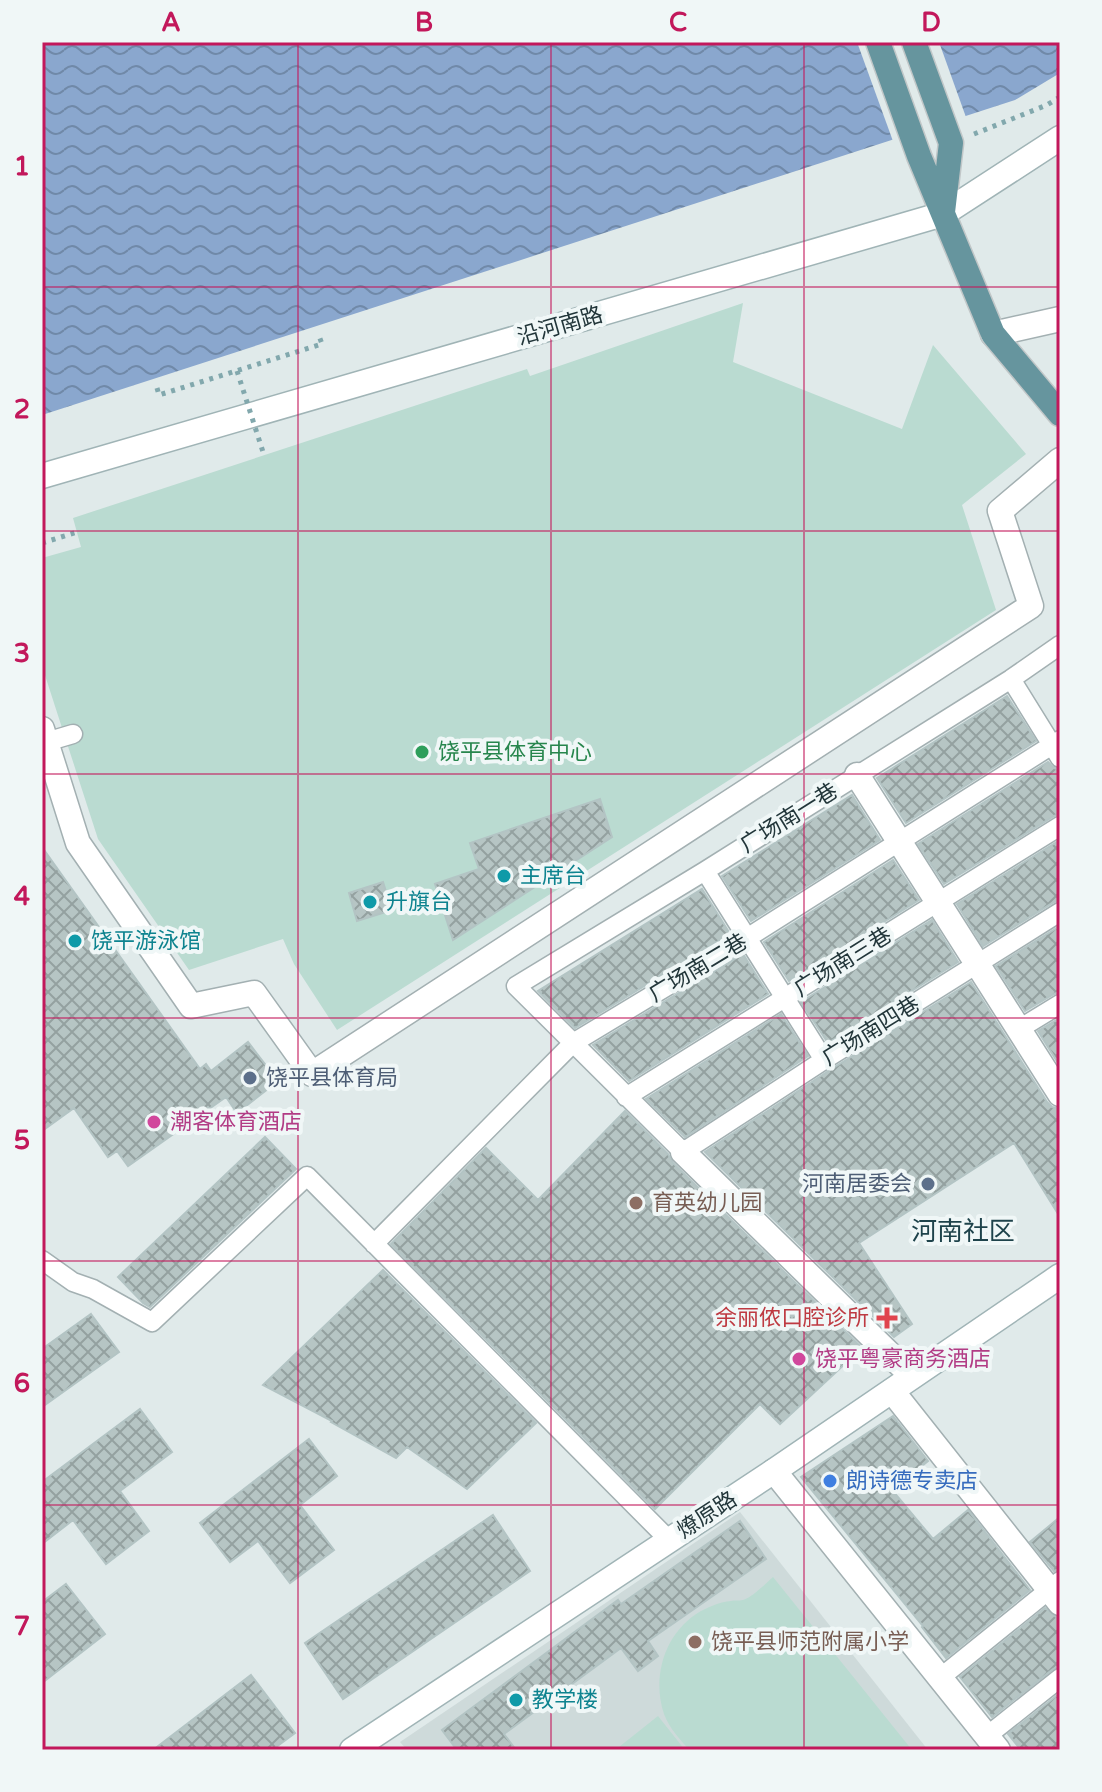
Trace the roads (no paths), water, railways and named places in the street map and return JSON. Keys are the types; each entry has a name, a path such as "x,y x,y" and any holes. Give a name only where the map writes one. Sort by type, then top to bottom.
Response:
{"main road":[{"path":"878,42 919,156 993,334 1060,414"},
{"path":"914,42 951,143 943,214"}],"street":[{"name":"沿河南路","path":"42,476 943,214 1060,138"},
{"path":"993,334 1060,319"},
{"path":"44,736 78,843 191,1006 254,993 312,1074 1031,606 1000,511 1060,460"},
{"path":"857,775 1059,1090"},
{"path":"683,1152 912,1376"},
{"name":"燎原路","path":"366,1746 1060,1276"},
{"path":"892,1391 1056,1591"},
{"path":"774,1471 993,1743"}],"lane":[{"name":"广场南一巷","path":"573,1043 516,986 705,871 1060,645"},
{"path":"1011,679 1057,747"},
{"path":"44,736 73,734"},
{"name":"广场南二巷","path":"374,1244 573,1043 1057,747"},
{"name":"广场南三巷","path":"626,1097 1060,826"},
{"path":"705,871 824,1060"},
{"name":"广场南四巷","path":"683,1152 1060,912"},
{"path":"1019,1029 1060,1004"},
{"path":"573,1043 683,1152"},
{"path":"42,1260 73,1282 93,1289 152,1322 307,1176 669,1540"},
{"path":"940,1678 1056,1591"},
{"path":"993,1743 1060,1678"}],"water":[{"path":"42,42 1060,42 1060,73 1015,100 42,415"}],"place":[{"name":"饶平县体育中心","path":"422,752"},
{"name":"主席台","path":"504,876"},
{"name":"升旗台","path":"370,902"},
{"name":"饶平游泳馆","path":"75,941"},
{"name":"饶平县体育局","path":"250,1078"},
{"name":"潮客体育酒店","path":"154,1122"},
{"name":"河南居委会","path":"928,1184"},
{"name":"育英幼儿园","path":"636,1203"},
{"name":"余丽侬口腔诊所","path":"887,1318"},
{"name":"饶平粤豪商务酒店","path":"799,1359"},
{"name":"朗诗德专卖店","path":"830,1481"},
{"name":"饶平县师范附属小学","path":"695,1642"},
{"name":"教学楼","path":"516,1700"}],"district":[{"name":"河南社区","path":"963,1231"}]}
